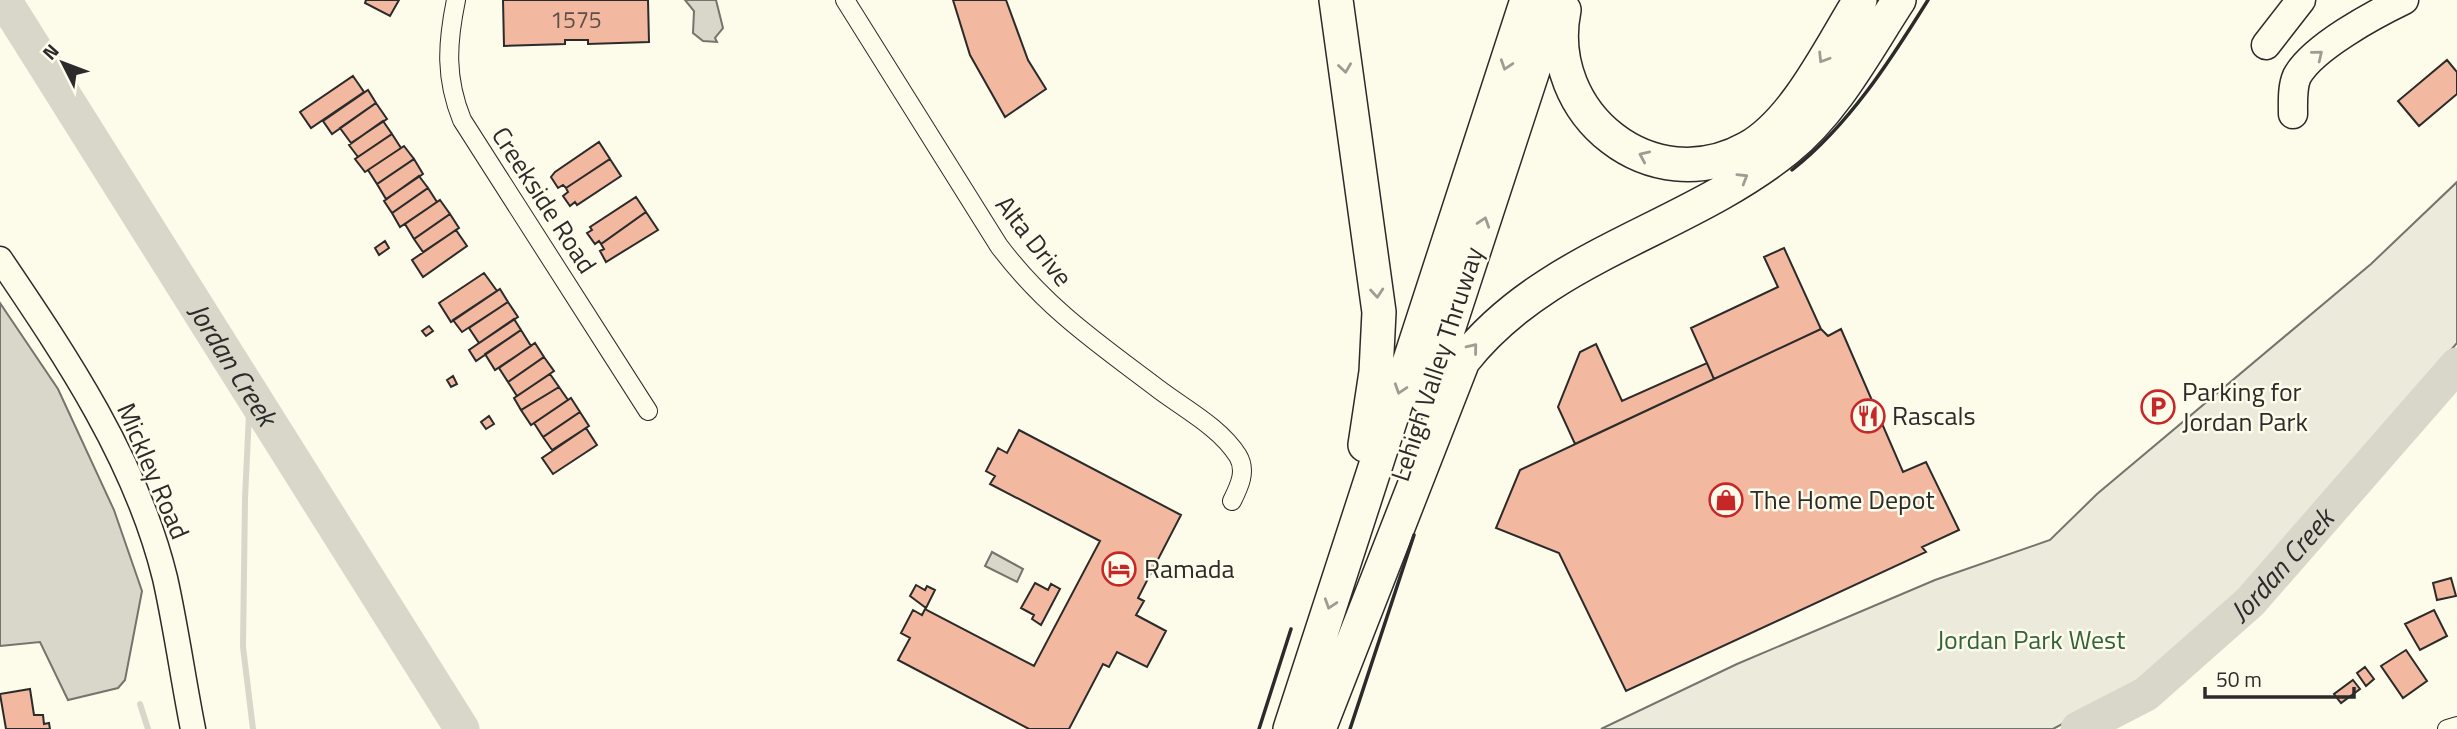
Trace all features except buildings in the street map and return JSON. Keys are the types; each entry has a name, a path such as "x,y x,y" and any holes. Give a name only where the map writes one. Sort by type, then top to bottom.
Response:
{"highway":[{"path":"1336,0 1379,312 1376,372 1351,539"},
{"name":"Lehigh Valley Thruway","path":"1290,729 1527,0"},
{"name":"Lehigh Valley Thruway","path":"1319,729 1556,0"},
{"path":"1566,0 1560,31 1563,60 1573,89 1587,113 1607,134 1631,150 1655,161 1682,165 1721,160 1748,148 1770,132 1798,98 1860,0"},
{"path":"1319,729 1463,361 1503,317 1536,291 1729,187 1788,148 1834,100 1899,0"}],"main road":[{"path":"2266,45 2301,0"},
{"path":"2293,114 2296,78 2303,67 2350,30 2404,0"}],"street":[{"name":"Creekside Road","path":"456,0 447,53 447,72 462,120 648,411"},
{"name":"Alta Drive","path":"845,0 999,246 1023,277 1070,324 1212,430 1239,457 1242,476 1232,501"},
{"name":"Mickley Road","path":"0,259 64,354 126,468 164,577 193,729"},
{"path":"2447,729 2457,726"}],"green space":[{"name":"Jordan Park West","path":"2457,182 2457,343 2262,573 2154,670 2104,702 2053,729 1601,729 1737,664 1935,580 2050,540 2097,494 2371,264"}],"shaded area":[{"path":"685,0 716,0 723,28 715,38 717,42 703,41 693,33 694,11"},
{"path":"0,303 58,389 114,510 142,591 125,680 118,688 68,700 40,642 0,646"},
{"path":"992,552 1023,569 1017,582 985,566"}],"waterway":[{"name":"Jordan Creek","path":"4,0 462,729"},
{"name":"Jordan Creek","path":"2078,729 2146,694 2250,602 2457,365"},
{"path":"250,392 243,647 253,729"},
{"path":"140,704 148,729"}],"wall":[{"path":"1792,170 1850,113 1899,46 1928,0"},
{"path":"1350,729 1414,535"},
{"path":"1259,729 1291,629"}],"place":[{"name":"Parking for Jordan Park","path":"2158,407"},
{"name":"Rascals","path":"1868,416"},
{"name":"The Home Depot","path":"1726,500"},
{"name":"Ramada","path":"1119,569"}]}
